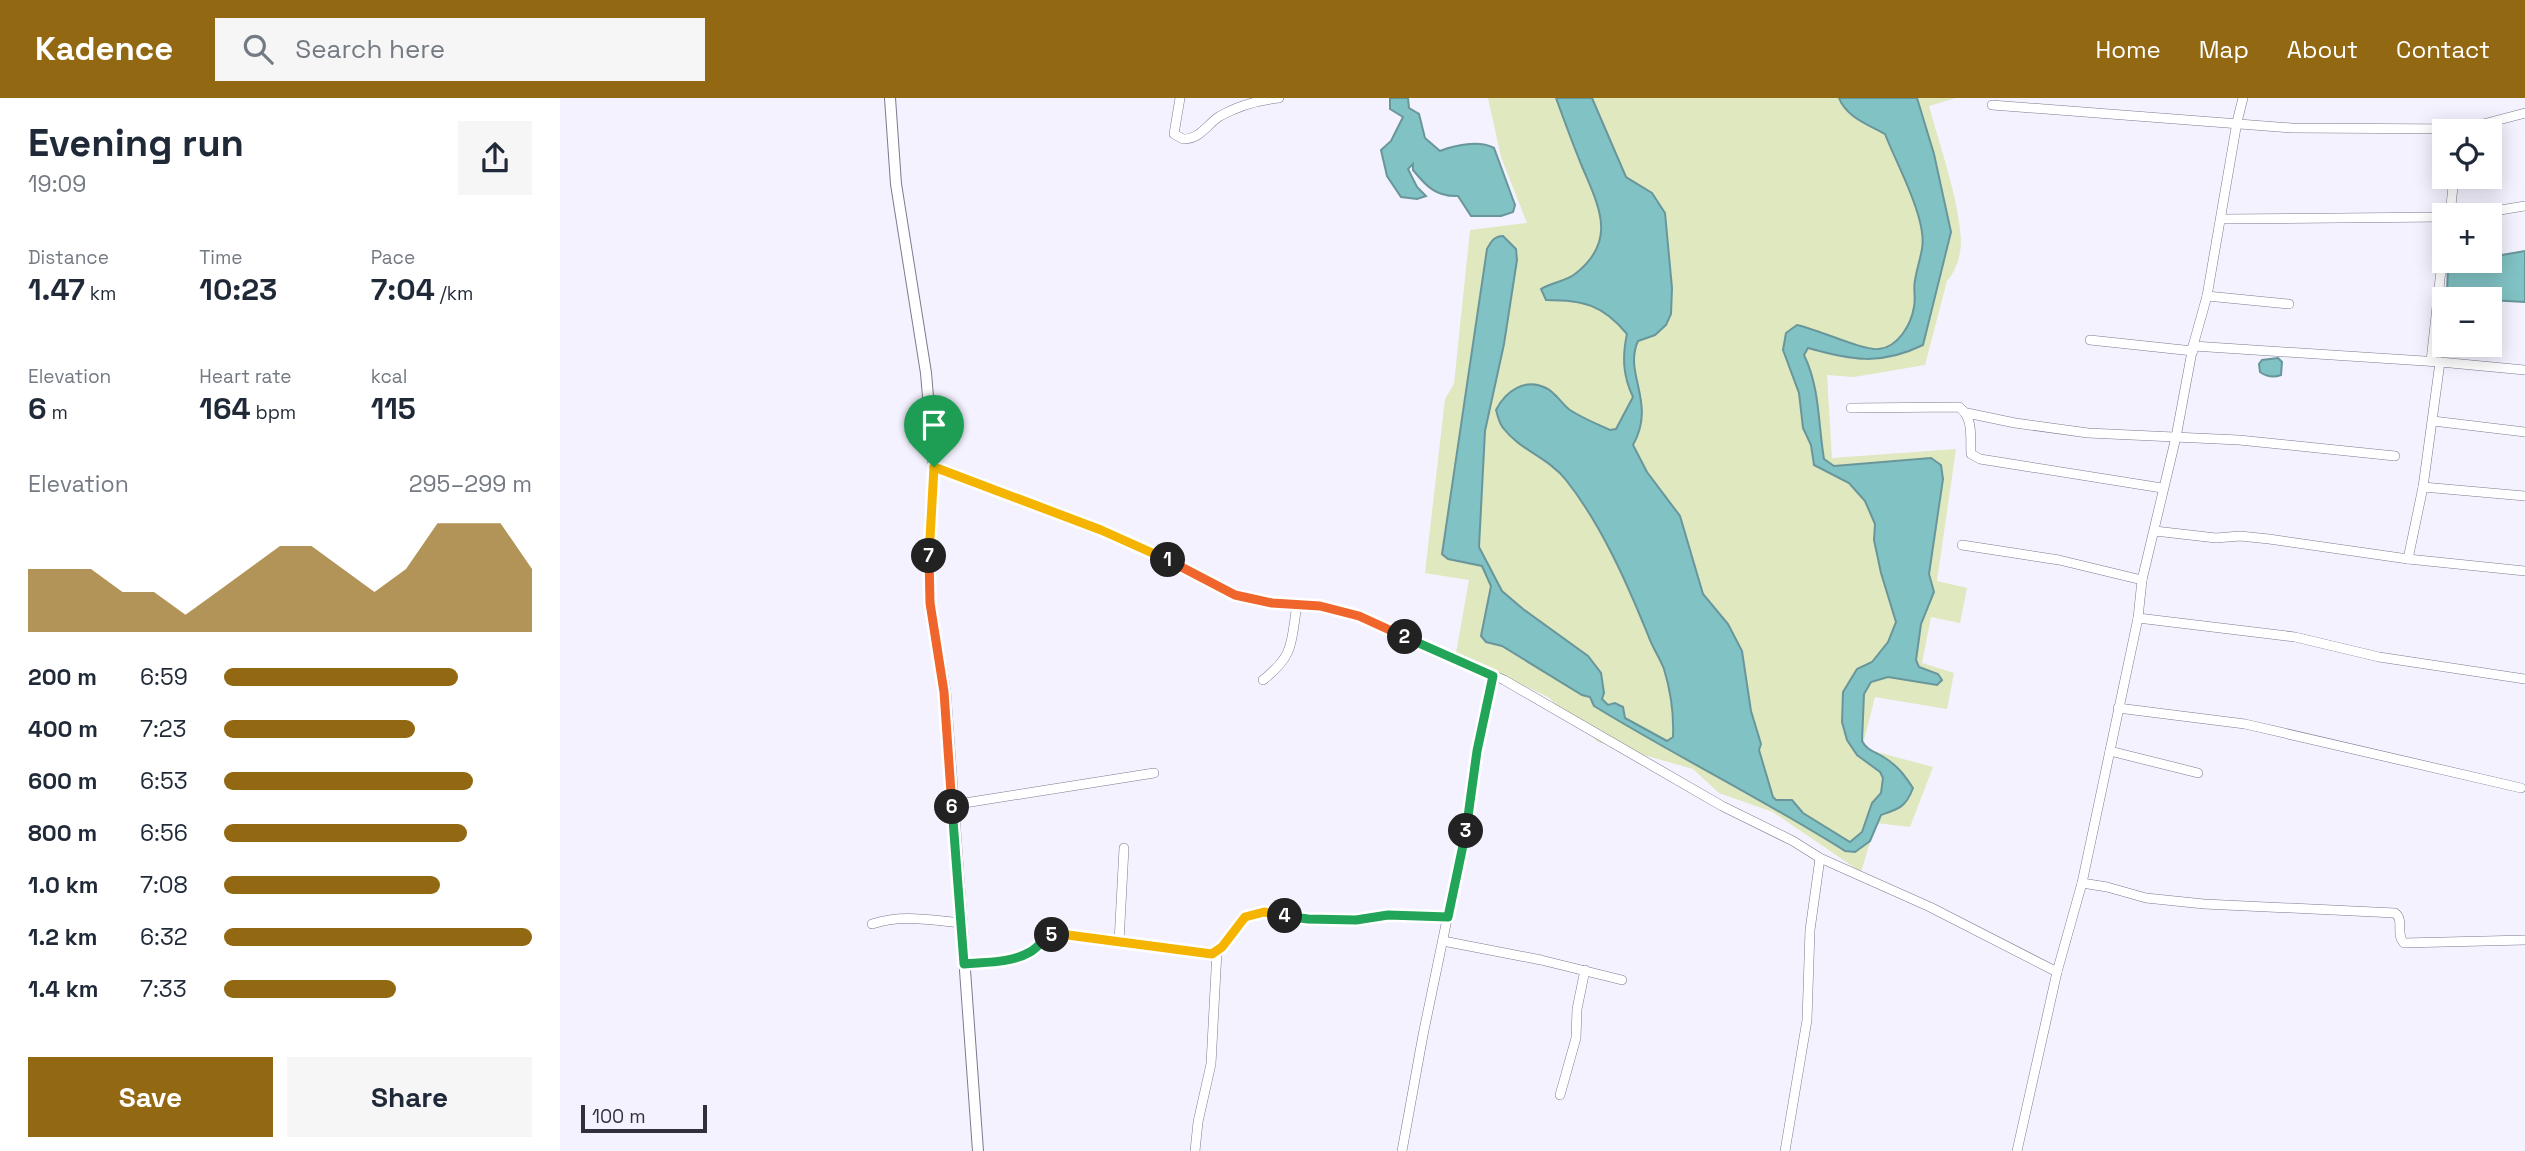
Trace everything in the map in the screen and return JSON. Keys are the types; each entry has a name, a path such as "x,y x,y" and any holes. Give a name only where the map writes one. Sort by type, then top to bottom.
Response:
{"street":[{"path":"890,98 896,184 926,373 934,467 929,555 930,603 944,692 978,1151"},
{"path":"1180,98 1174,134 1183,139 1196,136 1219,117 1235,109 1279,98"},
{"path":"2017,1151 2057,972 2082,883 2138,618 2142,580 2207,296 2243,98"},
{"path":"1992,105 2292,128 2432,130"},
{"path":"2502,119 2525,113"},
{"path":"2502,210 2525,206"},
{"path":"2221,219 2432,217"},
{"path":"2408,559 2433,421 2442,273"},
{"path":"2207,296 2289,304"},
{"path":"2090,340 2525,370"},
{"path":"1851,408 1959,407 1967,413 2015,423 2088,433 2239,440 2395,456"},
{"path":"1967,413 1970,421 1971,454 1980,460 2162,488"},
{"path":"2433,421 2525,432"},
{"path":"934,467 1101,530 1235,595 1272,603 1320,606 1359,616 1493,676 1721,806 1793,841 1820,858 1930,907 2057,972"},
{"path":"2423,487 2525,496"},
{"path":"2155,530 2216,538 2240,536 2269,539 2408,559 2525,571"},
{"path":"1962,545 2059,560 2142,580"},
{"path":"1263,680 1283,663 1290,652 1297,604"},
{"path":"2138,618 2295,637 2379,657 2525,679"},
{"path":"1402,1151 1493,676"},
{"path":"2118,708 2245,724 2521,788"},
{"path":"2110,751 2198,773"},
{"path":"952,805 1154,773"},
{"path":"1119,942 1124,848"},
{"path":"1785,1151 1807,1020 1810,930 1820,858"},
{"path":"2082,883 2146,898 2204,904 2395,913 2400,920 2400,935 2404,943 2525,940"},
{"path":"1195,1151 1198,1122 1211,1064 1217,951 1245,917 1264,912 1334,920 1388,915 1448,917"},
{"path":"872,924 906,917 961,923"},
{"path":"964,964 1020,957 1052,935 1201,954 1217,951"},
{"path":"1443,941 1586,970 1622,980"},
{"path":"1560,1095 1576,1038 1577,1009 1586,970"}],"green space":[{"path":"1488,98 1956,98 1929,106 1953,191 1961,241 1959,257 1947,281 1925,365 1854,377 1827,375 1832,458 1956,449 1937,581 1967,588 1960,623 1931,617 1922,663 1954,673 1947,709 1875,697 1862,748 1933,767 1910,827 1876,823 1861,872 1773,812 1719,793 1693,769 1598,742 1548,697 1456,653 1469,580 1425,573 1445,399 1454,384 1470,230 1527,223 1501,157"}],"water":[{"path":"1390,98 1408,98 1409,108 1419,114 1425,138 1440,151 1467,144 1494,148 1515,205 1513,212 1501,216 1471,216 1458,196 1444,195 1427,186 1413,170 1413,164 1408,169 1417,187 1426,196 1417,199 1401,197 1387,176 1381,150 1391,141 1403,117 1390,109"},
{"path":"1556,98 1592,98 1626,177 1652,193 1665,213 1672,288 1671,314 1666,325 1655,335 1638,341 1634,353 1642,415 1633,445 1647,472 1680,516 1703,594 1728,624 1742,651 1751,711 1761,744 1759,750 1773,797 1776,800 1792,800 1803,813 1850,842 1862,832 1872,803 1881,793 1883,778 1880,772 1857,755 1847,740 1842,722 1843,692 1857,669 1872,662 1888,642 1896,622 1881,573 1874,540 1875,524 1865,501 1849,483 1814,465 1811,445 1803,428 1799,393 1783,350 1786,333 1797,325 1872,349 1892,344 1907,328 1914,307 1914,283 1922,250 1916,207 1885,134 1852,115 1839,98 1917,98 1934,154 1951,232 1923,345 1907,352 1879,358 1852,358 1808,348 1804,355 1816,393 1824,459 1834,466 1931,458 1941,465 1943,479 1929,574 1934,592 1921,624 1916,660 1919,667 1938,674 1942,680 1937,685 1888,677 1871,682 1864,694 1862,741 1869,749 1894,764 1913,788 1901,806 1881,815 1870,841 1855,852 1845,851 1625,725 1594,706 1590,697 1582,695 1502,646 1486,642 1481,636 1491,586 1482,566 1448,559 1442,554 1487,249 1495,238 1503,236 1516,249 1517,260 1504,344 1485,431 1479,547 1502,591 1588,656 1601,673 1604,693 1602,699 1608,705 1615,703 1623,707 1625,718 1667,741 1673,737 1672,703 1664,669 1602,535 1566,480 1511,436 1501,425 1496,410 1516,388 1538,385 1549,390 1575,413 1610,430 1616,429 1633,397 1624,366 1627,334 1601,310 1571,301 1546,300 1541,289 1575,274 1589,261 1601,235 1598,208"},
{"path":"2525,251 2525,302 2502,301 2502,287 2447,287 2448,273 2502,273 2502,255"},
{"path":"2278,358 2282,362 2281,375 2275,377 2260,372 2259,364 2262,360"}],"route":[{"path":"934,467 1101,530 1235,595 1272,603 1320,606 1359,616 1493,676 1448,917 1388,915 1334,920 1264,912 1245,917 1222,947 1212,954 1060,934 1045,938 1034,949 1020,957 964,964 944,692 930,603 929,555 934,467"}]}
